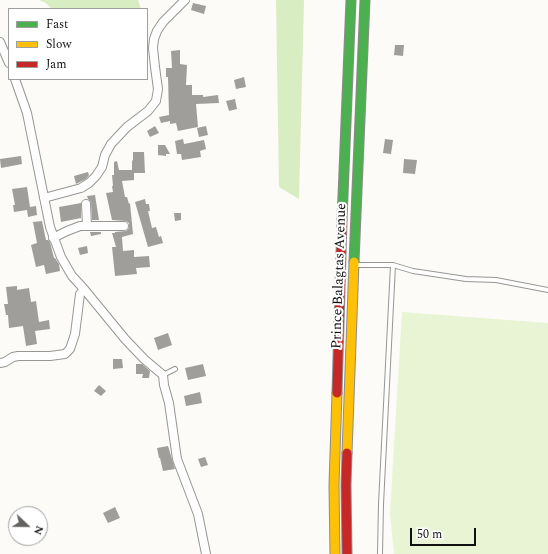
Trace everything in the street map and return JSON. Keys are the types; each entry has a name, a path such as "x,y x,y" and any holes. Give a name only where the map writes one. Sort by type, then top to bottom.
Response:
{"main road":[{"name":"Prince Balagtas Avenue","path":"335,554 334,485 341,243 352,0"},
{"name":"Prince Balagtas Avenue","path":"347,554 346,485 366,0"},
{"path":"337,392 350,393"}],"street":[{"path":"44,198 81,188 89,183 102,167 105,156 111,144 127,127 148,110 156,101 158,90 154,61 154,39 163,22 185,0"},
{"path":"0,42 8,61"},
{"path":"15,80 27,113 50,227 53,238 65,265 72,276 125,339 144,359 163,375 169,403 177,459 198,514 206,554"},
{"path":"86,204 87,226"},
{"path":"53,238 80,226 124,226"},
{"path":"0,363 18,356 50,356 65,354 70,349 75,334 80,294 84,289"}],"lane":[{"path":"354,265 393,265 413,271 466,280 496,280 548,290"},
{"path":"380,554 381,504 393,265"},
{"path":"163,375 175,369"}],"green space":[{"path":"39,0 138,0 141,8 51,8 46,3"},
{"path":"276,0 304,0 299,199 279,187"},
{"path":"402,312 548,323 548,554 394,554 390,513"}],"building":[{"path":"193,3 206,6 204,14 191,10"},
{"path":"395,45 404,45 403,56 394,55"},
{"path":"180,50 180,64 187,65 186,85 192,85 192,95 203,95 203,97 218,95 219,103 196,104 198,127 178,131 176,123 170,124 170,121 161,123 159,117 169,115 168,77 166,77 166,68 172,68 171,51"},
{"path":"244,77 246,87 236,89 234,80"},
{"path":"235,99 237,109 229,111 226,101"},
{"path":"155,126 159,133 150,137 147,131"},
{"path":"206,126 208,135 199,137 197,128"},
{"path":"183,139 184,144 204,140 206,149 200,151 201,157 182,160 181,154 177,154 175,141"},
{"path":"385,139 393,140 391,154 383,153"},
{"path":"158,145 165,145 170,154 166,154 166,156 158,155"},
{"path":"133,152 144,152 145,173 134,173 134,180 122,181 125,197 127,197 129,204 130,203 133,234 122,237 123,251 134,250 134,257 149,256 150,267 136,268 137,274 115,276 112,247 116,247 112,233 126,231 129,228 129,223 126,221 112,220 106,193 113,192 112,175 114,175 114,162 117,161 119,170 132,170"},
{"path":"21,156 22,164 1,168 0,159"},
{"path":"404,159 417,160 415,174 403,173"},
{"path":"88,172 89,175 86,179 76,184 74,176"},
{"path":"27,187 30,207 36,206 37,215 28,217 27,210 14,212 13,205 15,205 12,189"},
{"path":"95,195 99,220 92,220 91,203 87,196"},
{"path":"145,199 146,204 149,204 150,211 148,211 152,228 156,227 159,237 161,236 163,243 148,247 135,202"},
{"path":"81,203 81,218 61,222 59,207"},
{"path":"174,213 181,213 181,220 175,221"},
{"path":"42,221 46,240 50,242 54,258 59,264 60,271 46,274 44,265 36,267 31,245 37,243 33,222"},
{"path":"90,232 101,232 101,234 91,236"},
{"path":"87,246 88,253 80,255 78,248"},
{"path":"17,286 17,290 29,288 31,302 36,301 39,322 49,320 50,329 35,331 37,344 26,346 23,326 9,328 8,315 6,315 4,304 8,304 6,287"},
{"path":"168,333 172,345 158,350 154,338"},
{"path":"113,359 122,359 123,368 113,369"},
{"path":"136,364 142,364 150,371 149,378 142,378 143,374 136,374"},
{"path":"203,364 206,376 188,380 185,368"},
{"path":"99,385 106,391 101,396 94,391"},
{"path":"200,392 202,403 186,406 184,396"},
{"path":"168,446 175,469 163,471 157,448"},
{"path":"205,457 208,465 201,467 198,459"},
{"path":"115,507 120,518 108,523 103,513"}],"traffic: fast":[{"path":"342,220 351,0"},
{"path":"354,262 365,0"}],"traffic: slow":[{"path":"347,453 354,262"},
{"path":"335,554 334,485 337,393"}],"traffic: jam":[{"path":"337,393 342,220"},
{"path":"347,453 347,554"}]}
